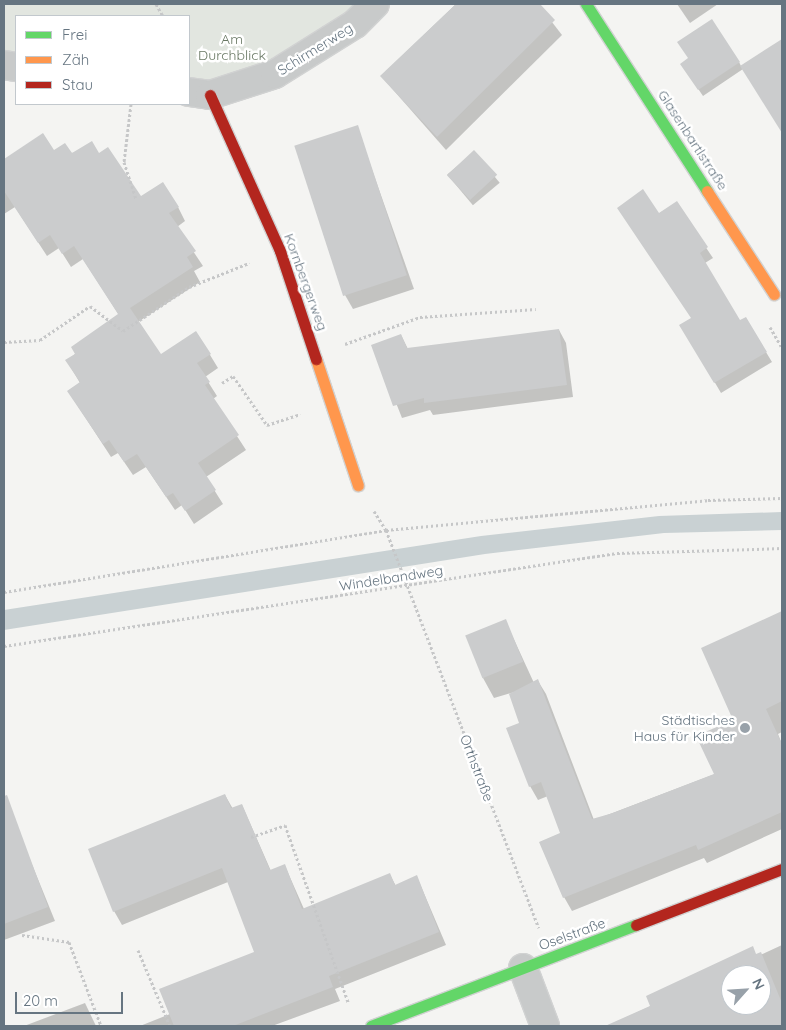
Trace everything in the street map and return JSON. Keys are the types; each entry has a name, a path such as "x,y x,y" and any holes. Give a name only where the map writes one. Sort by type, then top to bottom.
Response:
{"street":[{"name":"Schirmerweg","path":"199,93 275,74 355,24 376,4"},
{"name":"Glasenbartlstraße","path":"586,4 774,294"},
{"name":"Kornbergerweg","path":"199,93 280,252 317,355 358,485"},
{"name":"Oselstraße","path":"371,1026 782,869"},
{"path":"523,968 545,1026"}],"path":[{"path":"156,4 162,15"},
{"path":"132,105 124,162 136,199"},
{"path":"4,342 40,340 90,306 123,331 189,287 244,265"},
{"path":"317,355 420,318 536,309"},
{"path":"222,383 233,376 267,425"},
{"path":"4,592 386,530 708,500 782,498"},
{"name":"Orthstraße","path":"392,544 551,958"},
{"name":"Windelbandweg","path":"4,646 408,588 617,553 782,548"},
{"path":"251,837 285,825 350,1007"},
{"path":"22,935 70,942 100,1026"},
{"path":"138,950 170,1026"}],"green space":[{"name":"Am Durchblick","path":"4,4 386,4 353,36 190,96 190,15 15,15 15,73 4,71"}],"shaded area":[{"path":"782,512 782,530 664,533 485,554 4,630 4,610 481,536 659,516"}],"building":[{"path":"456,4 540,4 555,20 437,137 380,76"},
{"path":"712,19 740,62 698,90 680,64 688,58 677,42"},
{"path":"782,39 782,133 740,66"},
{"path":"358,125 407,275 343,296 294,146"},
{"path":"43,133 54,150 65,143 72,153 92,141 99,153 108,147 141,196 163,182 179,207 169,213 196,251 187,257 193,267 130,308 161,354 196,331 211,354 197,363 210,382 205,385 239,435 198,463 216,490 185,511 173,493 166,497 137,454 124,462 109,440 103,444 67,391 80,382 65,360 75,354 71,347 118,314 74,246 62,254 50,235 38,243 4,191 4,159"},
{"path":"474,150 497,175 470,200 447,175"},
{"path":"643,189 659,213 677,201 708,247 700,253 740,320 746,317 767,352 714,383 679,325 691,318 617,208"},
{"path":"559,329 567,385 424,403 424,398 393,406 371,345 401,334 407,348"},
{"path":"782,611 782,701 766,709 782,744 782,812 698,850 696,845 563,898 539,842 560,833 541,782 529,787 506,728 519,723 509,694 538,679 592,819 613,813 714,774 696,736 733,720 701,648"},
{"path":"506,619 523,662 482,678 465,635"},
{"path":"225,794 231,808 242,804 270,870 285,864 302,909 390,873 395,885 417,875 439,932 329,976 333,987 233,1026 174,1026 159,989 254,952 222,868 113,912 88,849"},
{"path":"7,795 48,907 4,924 4,796"},
{"path":"753,946 756,954 761,952 766,965 721,965 721,1015 771,1015 771,976 782,1003 782,1026 605,1026 650,1006 646,996"}],"traffic: fast":[{"path":"586,4 707,191"},
{"path":"371,1026 636,925"}],"traffic: slow":[{"path":"707,191 774,294"},
{"path":"316,359 358,485"}],"traffic: jam":[{"path":"210,95 280,251 316,359"},
{"path":"636,925 782,869"}],"place":[{"name":"Städtisches Haus für Kinder","path":"745,728"}]}
